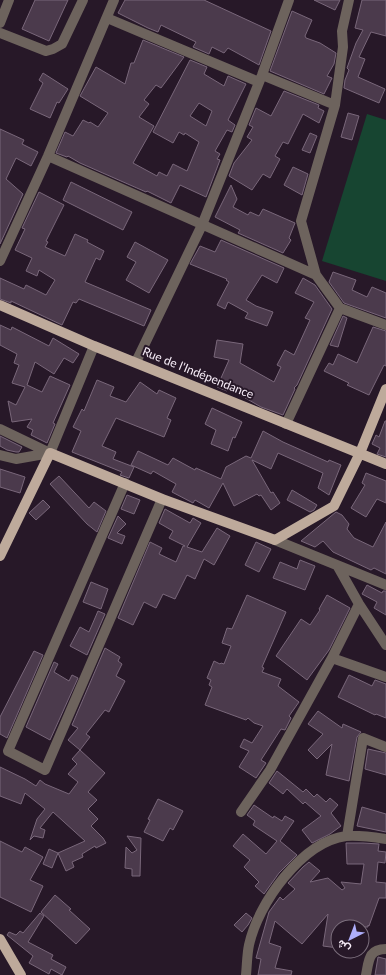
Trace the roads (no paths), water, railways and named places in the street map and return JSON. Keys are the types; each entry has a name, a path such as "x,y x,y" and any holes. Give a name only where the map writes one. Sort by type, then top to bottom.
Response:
{"main road":[{"name":"Rue de l'Indépendance","path":"0,305 94,346 386,464"},
{"path":"0,556 4,540 50,453 162,499 275,540 334,506 360,453 386,389"},
{"path":"0,939 4,952 21,975"}],"street":[{"path":"0,23 10,0"},
{"path":"0,33 46,51 53,49 62,44 83,0"},
{"path":"0,261 48,156 114,0"},
{"path":"136,362 202,225 289,0"},
{"path":"349,0 342,31 343,47 334,105 301,221 316,275 340,308 386,325"},
{"path":"107,18 260,78 334,105"},
{"path":"48,156 316,275"},
{"path":"286,424 340,308"},
{"path":"50,453 94,346"},
{"path":"0,429 50,453"},
{"path":"0,455 16,458 50,453"},
{"path":"125,483 8,751 45,770 162,499"},
{"path":"275,540 386,586"},
{"path":"337,565 359,604 386,645"},
{"path":"241,812 270,770 332,658 359,604"},
{"path":"332,658 386,677"},
{"path":"347,836 363,738 386,747"},
{"path":"246,975 249,944 259,916 276,888 296,865 314,849 347,836 386,839"},
{"path":"366,975 370,955 376,950 386,949"}]}
